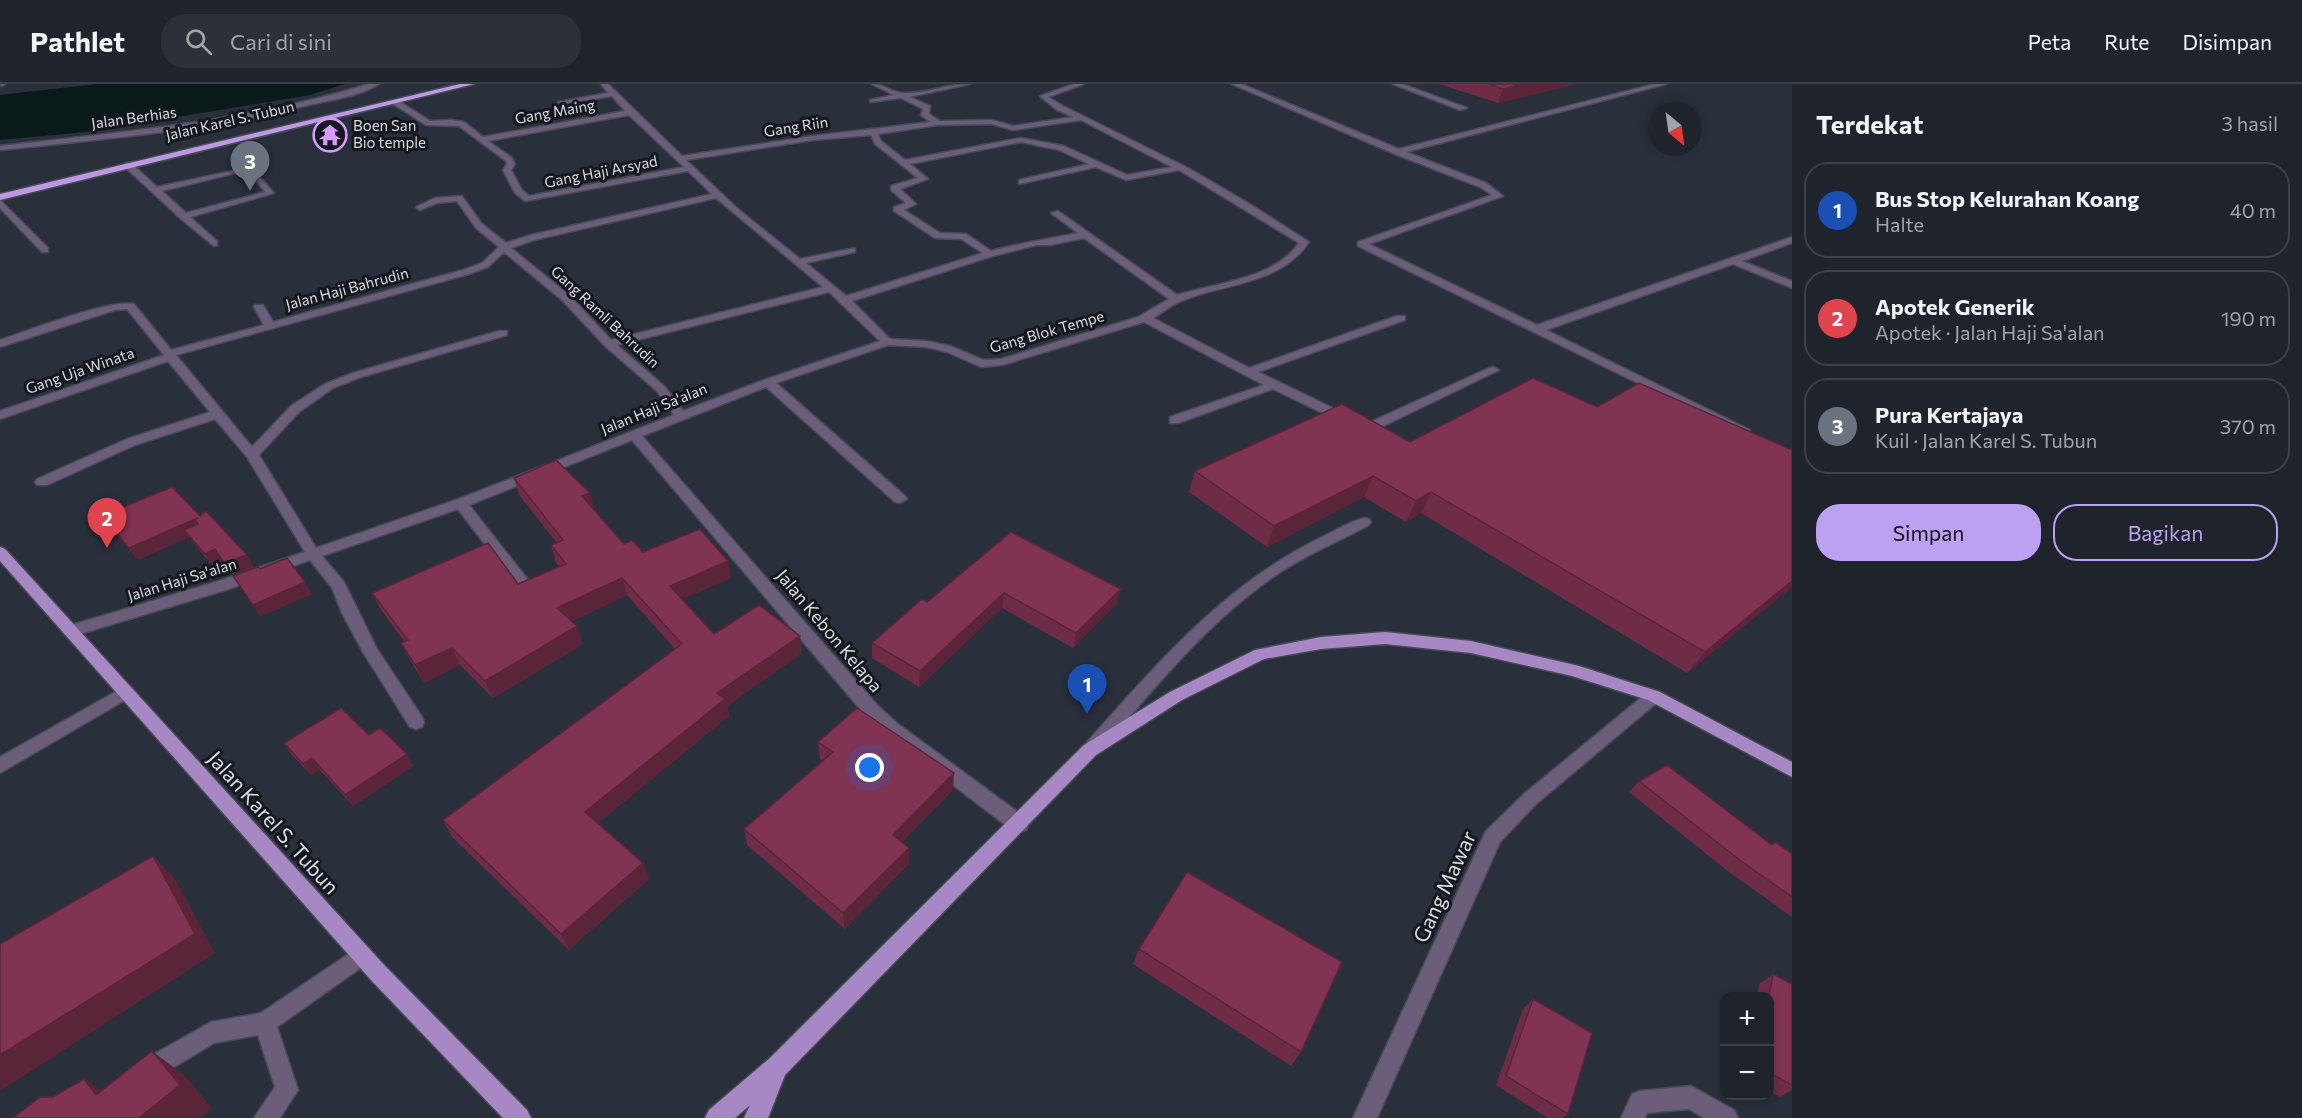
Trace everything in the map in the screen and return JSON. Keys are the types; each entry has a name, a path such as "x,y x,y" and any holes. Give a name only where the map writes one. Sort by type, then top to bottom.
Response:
{"highway":[{"name":"Jalan Karel S. Tubun","path":"0,197 470,84"}],"main road":[{"name":"Jalan Karel S. Tubun","path":"0,552 362,955 519,1118"},
{"path":"717,1118 778,1066 1090,750 1176,696 1261,654 1321,643 1386,638 1471,647 1574,670 1654,696 1792,770"},
{"path":"756,1118 778,1066"}],"street":[{"name":"Jalan Berhias","path":"0,148 206,122 326,98 376,84"},
{"path":"604,84 735,213 831,288 887,342"},
{"path":"877,84 902,94 927,108 925,115 938,123"},
{"path":"872,101 967,84"},
{"path":"1081,84 1043,96 1060,108 1179,168"},
{"path":"1235,84 1483,186 1499,196 1361,244 1760,438"},
{"path":"1396,84 1463,108"},
{"path":"1398,152 1663,84"},
{"path":"1044,85 1059,90"},
{"path":"562,102 614,94"},
{"path":"394,102 429,123 454,122 484,139"},
{"name":"Gang Maing","path":"484,139 631,112"},
{"name":"Gang Riin","path":"680,159 813,138 938,123 992,122 1013,128 1082,118"},
{"path":"874,132 878,142 924,179 894,188 912,204 897,209 938,236 963,236 990,254"},
{"name":"Gang Haji Arsyad","path":"484,139 509,160 511,164 507,169 516,182 517,190 528,199 691,168"},
{"path":"902,163 1021,140 1061,148 1131,178 1179,168"},
{"path":"1022,182 1099,164"},
{"path":"128,165 214,243"},
{"name":"Gang Blok Tempe","path":"887,342 940,347 981,364 990,364 1037,352 1145,318 1176,299 1272,269 1301,250 1304,242 1179,168"},
{"path":"155,190 244,169 251,170 270,193 183,216"},
{"name":"Jalan Haji Bahrudin","path":"170,355 466,272 485,265 504,247 531,238 718,195"},
{"name":"Gang Ramli Bahrudin","path":"420,207 435,201 459,198 471,218 566,298 609,344 661,389 680,416"},
{"path":"0,203 45,250"},
{"path":"1055,213 1176,299"},
{"path":"844,300 990,254 1037,242 1050,242 1083,235"},
{"path":"1537,329 1792,240"},
{"path":"798,262 852,250"},
{"path":"1733,260 1792,285"},
{"path":"609,344 831,288"},
{"path":"0,344 123,305 132,308 252,454 313,554 339,586 350,613 371,652 416,722"},
{"path":"259,307 270,326"},
{"path":"1145,318 1337,417 1369,428 1493,370"},
{"path":"1248,372 1401,318"},
{"path":"252,454 296,409 329,386 368,372 503,333"},
{"name":"Jalan Haji Sa'alan","path":"70,631 224,585 461,503 768,382 887,342"},
{"name":"Gang Uja Winata","path":"0,415 170,355"},
{"path":"768,382 900,499"},
{"path":"1174,420 1274,385"},
{"path":"42,482 131,442 217,414"},
{"name":"Jalan Kebon Kelapa","path":"635,435 872,711 892,729 1019,824"},
{"path":"461,503 526,589"},
{"path":"1090,750 1218,614 1270,572 1364,522"},
{"path":"0,766 126,692"},
{"name":"Gang Mawar","path":"1365,1118 1493,837 1530,799 1654,696"},
{"path":"133,1079 211,1033 265,1023 362,955"},
{"path":"265,1023 286,1090 266,1118"},
{"path":"1633,1118 1640,1102 1691,1096 1726,1118"}],"shaded area":[{"path":"96,84 345,84 310,95 86,132 0,140 0,95"}],"building":[{"path":"1489,84 1523,84 1503,89"},
{"path":"1533,378 1597,407 1639,383 1792,450 1792,581 1705,652 1431,492 1416,501 1373,476 1274,526 1195,471 1342,404 1410,442"},
{"path":"556,460 590,493 582,496 624,544 632,540 643,552 700,529 728,561 670,586 714,634 759,605 800,636 717,693 725,699 585,812 643,863 561,934 443,820 682,644 622,578 557,608 577,626 485,681 452,648 415,665 401,643 408,640 372,593 488,543 518,584 566,564 551,545 563,540 514,478"},
{"path":"172,487 200,516 206,511 247,555 224,563 215,549 205,554 184,530 198,524 195,520 198,518 129,548 102,516"},
{"path":"1011,532 1121,589 1076,633 1004,593 920,671 872,643 922,599 927,602"},
{"path":"287,558 305,582 253,605 233,576 258,567 260,569"},
{"path":"341,708 369,735 380,728 407,754 345,795 312,758 303,764 284,743"},
{"path":"857,708 954,773 893,835 909,848 843,913 744,829 833,752 818,742"},
{"path":"1667,765 1772,845 1775,842 1792,854 1792,897 1741,861 1639,781"},
{"path":"153,856 195,934 0,1055 0,944"},
{"path":"1187,872 1342,962 1301,1052 1139,949"},
{"path":"1773,974 1792,984 1792,1085 1774,1075 1774,992 1770,992"},
{"path":"1533,999 1592,1033 1568,1114 1506,1076"},
{"path":"152,1051 180,1085 139,1118 13,1118 40,1097 53,1097 84,1079 96,1095"}],"place":[{"name":"Boen San Bio temple","path":"330,135"},
{"name":"Pura Kertajaya","path":"250,191"},
{"name":"Apotek Generik","path":"107,548"},
{"name":"Bus Stop Kelurahan Koang","path":"1087,714"}]}
